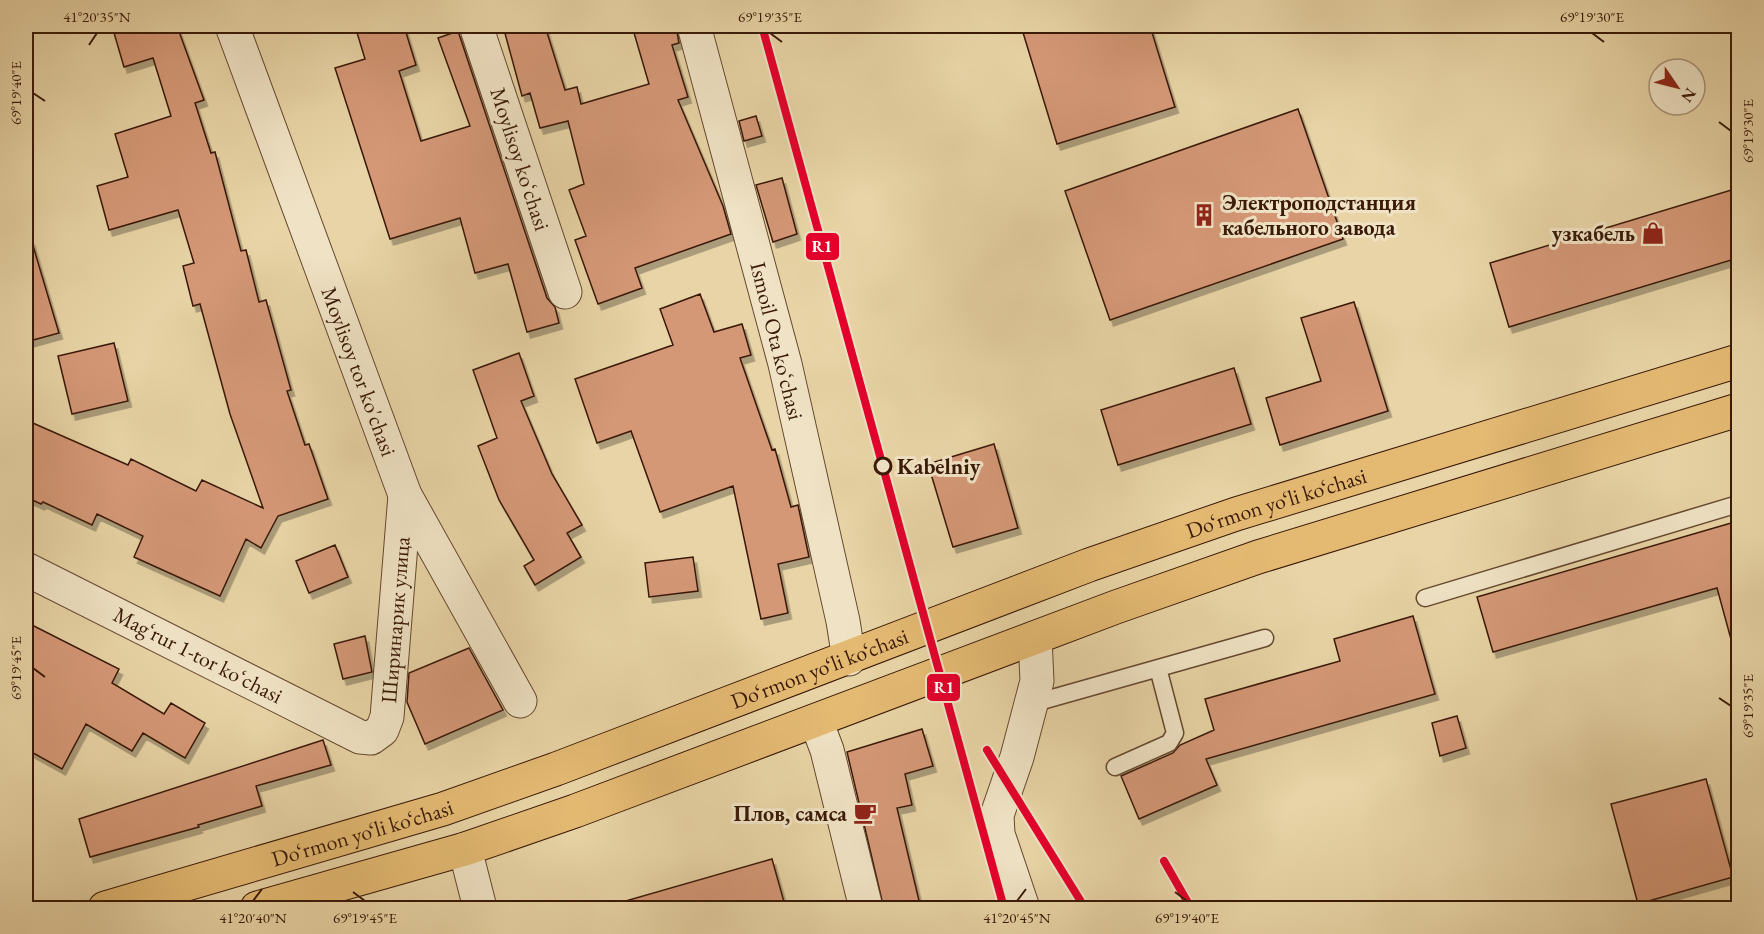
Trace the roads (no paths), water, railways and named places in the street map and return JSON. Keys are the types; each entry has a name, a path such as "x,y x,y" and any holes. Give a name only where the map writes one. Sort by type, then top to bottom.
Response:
{"main road":[{"name":"Do‘rmon yo‘li ko‘chasi","path":"105,909 443,809 849,659 1089,565 1236,514 1738,361"},
{"name":"Do‘rmon yo‘li ko‘chasi","path":"257,909 465,849 628,792 1035,638 1258,557 1738,410"}],"street":[{"name":"Moylisoy tor ko'chasi","path":"232,26 405,495 520,701"},
{"name":"Moylisoy koʻchasi","path":"476,26 565,292"},
{"name":"Ismoil Ota koʻchasi","path":"694,26 785,364 843,621 849,659"},
{"name":"Ширинарик улица","path":"371,738 382,730 387,717 405,495"},
{"name":"Magʻrur 1-tor koʻchasi","path":"26,569 360,737 371,738"},
{"path":"1023,909 998,834 997,815 1037,681 1035,638"},
{"path":"816,722 827,750 866,909"},
{"path":"465,849 480,909"}],"lane":[{"path":"1425,598 1738,504"},
{"path":"1031,704 1265,638"},
{"path":"1115,767 1169,743 1175,733 1158,668"}],"place":[{"name":"Электроподстанция кабельного завода","path":"1204,215"},
{"name":"узкабель","path":"1653,233"},
{"name":"Kabelniy","path":"883,466"},
{"name":"Плов, самса","path":"865,813"}]}
